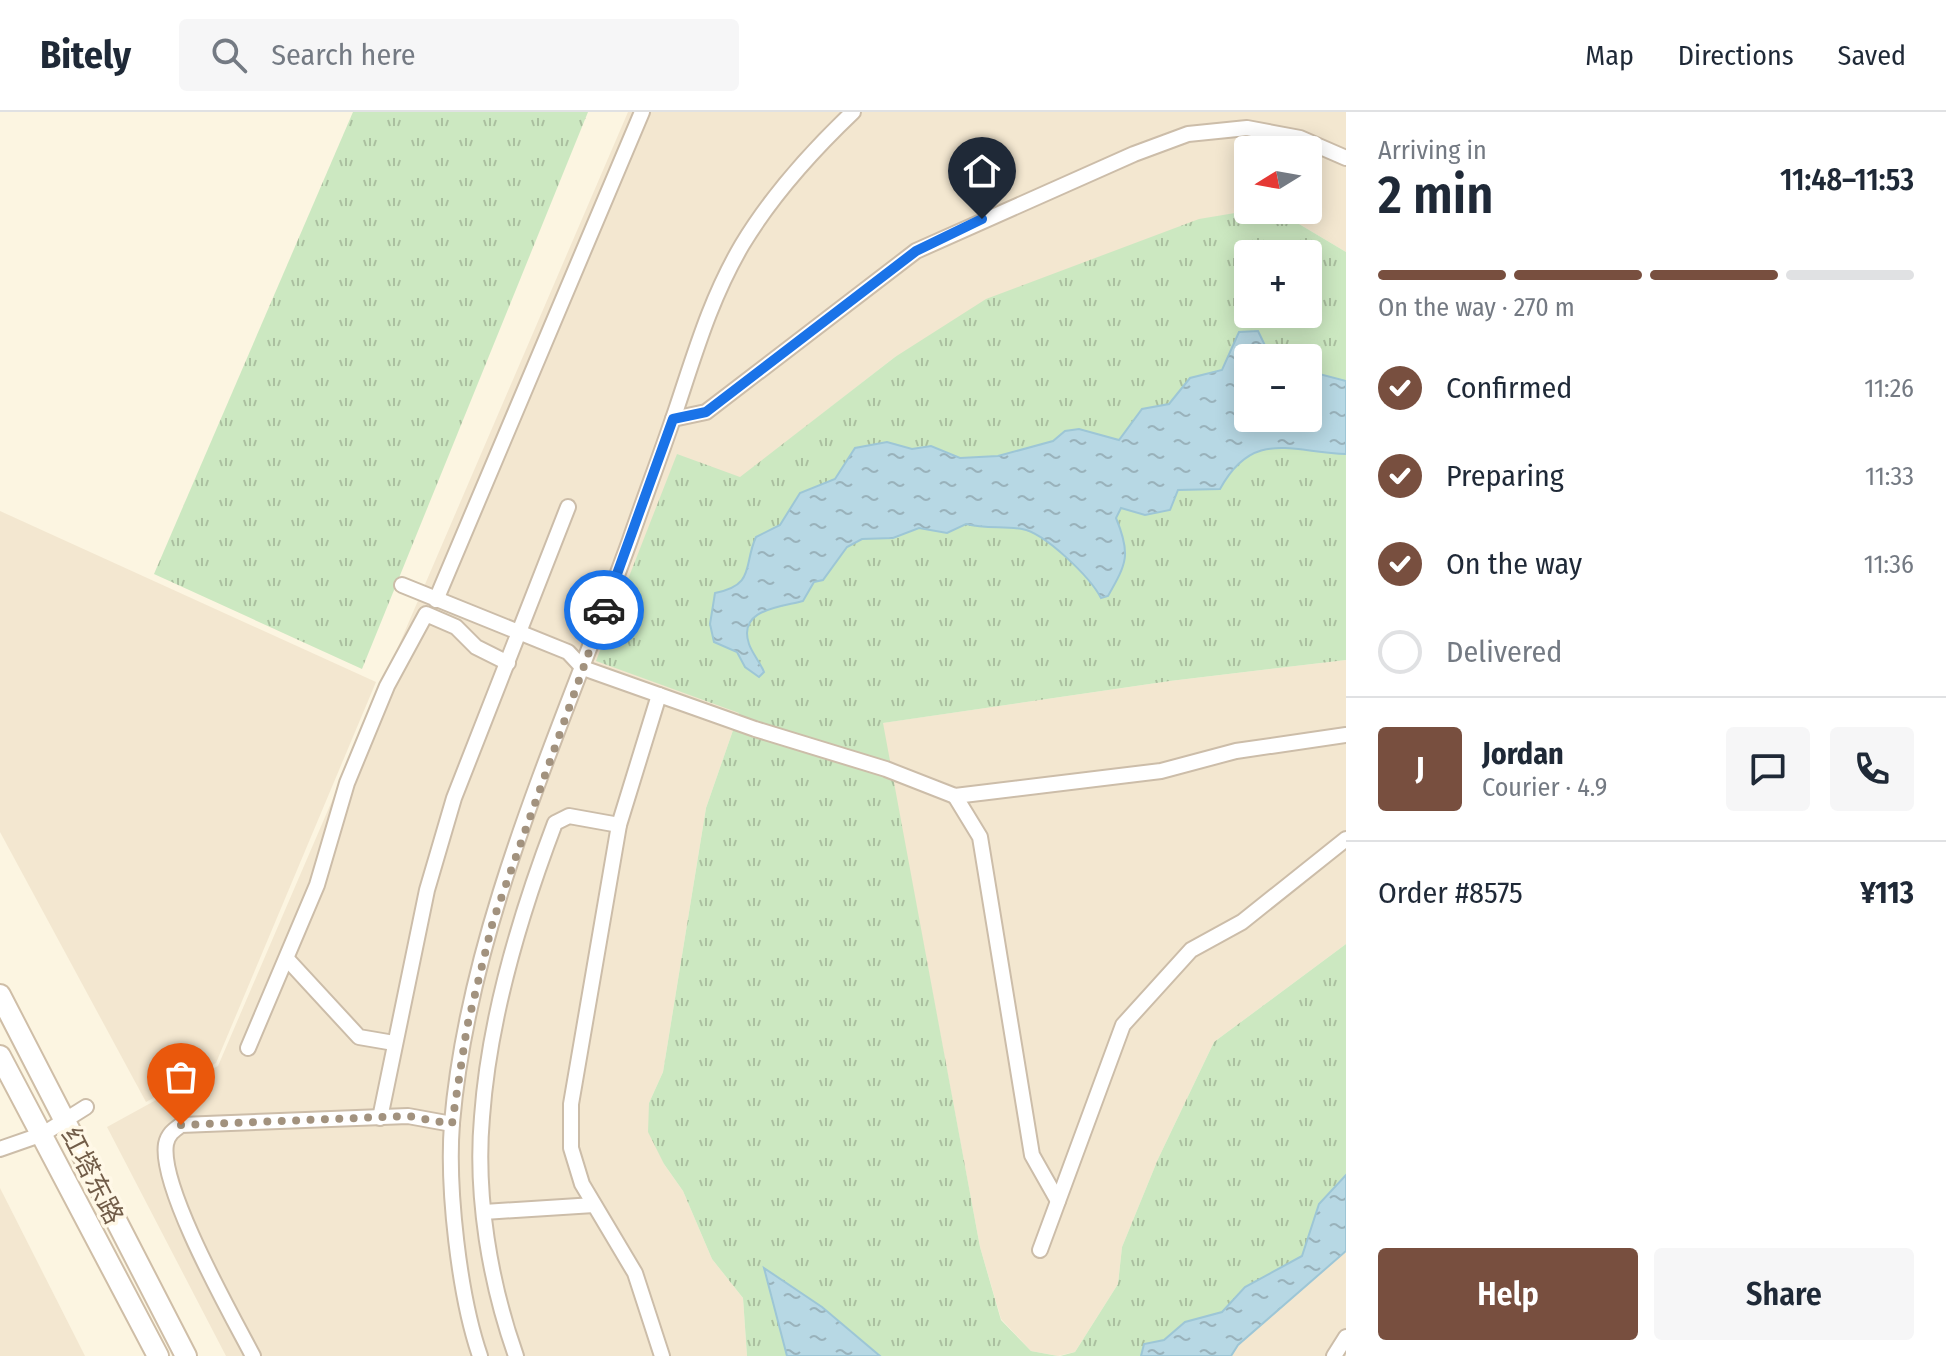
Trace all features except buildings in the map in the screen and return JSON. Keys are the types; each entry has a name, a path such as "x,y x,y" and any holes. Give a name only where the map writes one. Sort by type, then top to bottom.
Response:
{"main road":[{"name":"红塔东路","path":"0,995 186,1356"},
{"name":"红塔东路","path":"0,1056 158,1356"}],"street":[{"path":"436,600 642,112"},
{"path":"480,1356 473,1336 459,1246 452,1184 452,1124 467,1027 493,921 673,419 707,312 763,211 810,153 853,112"},
{"path":"673,419 706,412 916,251 1134,154 1188,134 1247,128 1300,138 1346,158"},
{"path":"380,1118 427,890 454,798 568,507"},
{"path":"402,585 568,652 583,668 886,769 955,796 1161,771 1236,751 1346,735"},
{"path":"248,1048 288,960 317,885 347,783 387,686 426,614 456,627 476,647 508,663"},
{"path":"659,695 619,825 571,1104 571,1148 582,1184 635,1273 662,1356"},
{"path":"955,796 980,837 1032,1155 1058,1201"},
{"path":"516,1356 484,1212 482,1117 500,1008 538,869 555,823 569,816 619,825"},
{"path":"1040,1250 1123,1025 1191,950 1242,922 1346,839"},
{"path":"288,960 359,1037 394,1043"},
{"path":"0,1149 43,1134 86,1107"},
{"path":"253,1356 188,1229 168,1162 166,1144 172,1131 181,1125 408,1116 452,1124"},
{"path":"484,1212 594,1205"},
{"path":"1334,1356 1346,1337"}],"shaded area":[{"path":"628,112 1346,112 1346,252 1299,224 1322,224 1322,136 1234,136 1234,224 1272,224 895,357 740,478 677,455 739,713 706,808 663,1072 649,1103 664,1164 683,1191 712,1259 743,1298 747,1356 226,1356 107,1127 218,1066"},
{"path":"0,511 376,682 216,1063 146,1102 0,832"},
{"path":"1346,660 1346,944 1214,1042 1158,1159 1122,1247 1118,1284 1075,1352 1058,1356 1031,1351 1001,1319 980,1247 882,723 1170,681"},
{"path":"0,1188 85,1356 0,1356"},
{"path":"1346,1251 1346,1356 1231,1356 1238,1345"}],"green space":[{"path":"353,112 588,112 362,669 154,574"},
{"path":"1234,213 1234,224 1299,224 1346,252 1346,660 1170,681 883,723 980,1247 1001,1320 1031,1351 1058,1356 747,1356 743,1298 712,1259 683,1191 664,1164 648,1132 649,1103 663,1072 706,808 739,713 596,661 677,454 740,477 895,357 986,299 1199,219"},
{"path":"1346,944 1346,1251 1238,1345 1231,1356 1060,1356 1075,1352 1118,1284 1122,1247 1158,1159 1214,1042"}],"water":[{"path":"1258,331 1264,344 1234,344 1234,432 1322,432 1322,375 1346,381 1346,454 1290,448 1260,451 1233,470 1220,489 1178,490 1170,510 1145,515 1121,508 1116,518 1124,541 1125,558 1108,596 1101,598 1066,557 1032,532 966,524 947,533 919,528 893,538 862,539 847,547 823,580 814,582 803,601 773,608 755,617 749,623 747,632 750,647 764,672 759,677 745,667 737,652 714,642 710,624 715,593 737,585 743,579 756,537 780,525 800,493 835,479 855,448 887,442 912,449 931,446 960,458 998,456 1053,441 1065,431 1079,429 1119,440 1142,409 1169,404 1190,378 1222,370 1239,332"},
{"path":"1346,1175 1346,1251 1238,1345 1231,1356 1141,1356 1144,1344 1164,1340 1185,1322 1222,1312 1245,1287 1302,1256 1319,1204"},
{"path":"764,1268 822,1307 880,1356 787,1356"}],"way so far":[{"path":"181,1125 408,1116 452,1124 467,1027 493,921 535,795 604,610"}],"route":[{"path":"604,610 673,419 706,412 916,251 982,219"}]}
